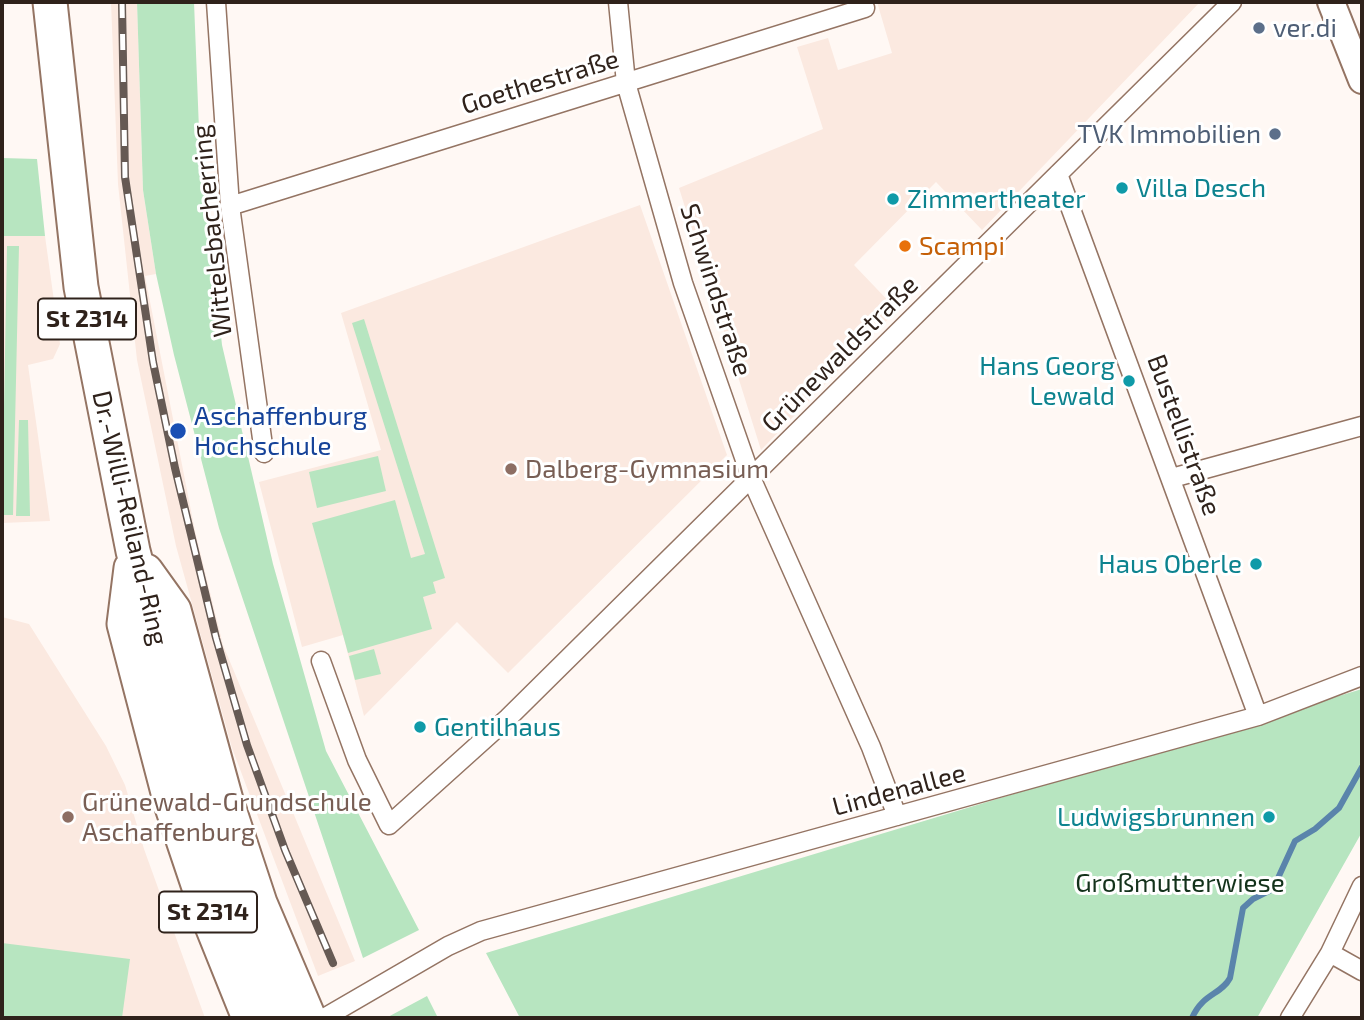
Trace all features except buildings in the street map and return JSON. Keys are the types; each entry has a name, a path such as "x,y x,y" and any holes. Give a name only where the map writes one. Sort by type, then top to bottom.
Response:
{"highway":[{"path":"29,2 57,85"},
{"name":"Dr.-Willi-Reiland-Ring","path":"50,2 81,287 133,551 196,790 229,896 280,1018"},
{"path":"57,85 71,2"},
{"name":"St 2314","path":"133,551 124,624 171,804 212,926 249,1018"},
{"name":"St 2314","path":"133,551 174,610 226,800 260,903 309,1018"}],"main road":[{"path":"1331,2 1362,79"}],"street":[{"name":"Wittelsbacherring","path":"216,2 230,206 264,453"},
{"name":"Schwindstraße","path":"618,2 626,83 683,283 752,480 871,747 897,817"},
{"name":"Grünewaldstraße","path":"321,661 357,760 388,825 508,718 752,480 1231,2"},
{"name":"Goethestraße","path":"230,206 865,8"},
{"name":"Bustellistraße","path":"1058,174 1258,716"},
{"path":"1172,478 1362,426"},
{"name":"Lindenallee","path":"324,1018 448,946 481,931 1258,716 1362,676"},
{"path":"1290,1018 1330,953 1362,886"},
{"path":"1330,953 1362,971"}],"shaded area":[{"path":"111,2 137,2 143,190 156,274 145,276 195,531 223,645 355,961 318,976 232,748 176,546 137,360 118,184"},
{"path":"877,2 1200,2 982,230 936,182 854,265 897,310 761,450 679,188 823,129 797,47 828,38 838,70 892,53"},
{"name":"Dalberg-Gymnasium","path":"640,205 727,455 508,673 457,622 364,716 343,635 302,647 259,482 381,450 341,313"},
{"path":"4,236 45,236 60,344 53,359 28,365 50,521 2,523"},
{"name":"Grünewald-Grundschule Aschaffenburg","path":"2,617 29,624 106,746 125,785 144,849 205,1018 2,1018"}],"green space":[{"path":"137,2 194,2 199,130 222,345 273,564 326,751 419,930 363,958 219,528 174,355 156,274 143,190"},
{"path":"2,158 37,159 45,236 2,236"},
{"path":"7,246 19,246 13,515 2,515"},
{"path":"364,319 445,578 433,582 436,593 423,597 432,629 348,653 312,523 395,500 411,558 425,554 352,323"},
{"path":"19,420 28,420 30,516 16,516"},
{"path":"378,456 386,491 317,508 309,472"},
{"path":"374,649 381,674 355,680 349,656"},
{"name":"Großmutterwiese","path":"1362,689 1362,832 1257,1018 520,1018 486,953"},
{"path":"2,943 130,959 122,1018 2,1018"},
{"path":"427,996 438,1018 386,1018"}],"waterway":[{"path":"1192,1018 1201,1004 1222,988 1230,978 1243,908 1253,899 1273,889 1295,841 1315,829 1339,808 1362,767"}],"railway":[{"path":"122,2 125,177 153,362 175,468 216,638 247,745 285,850 333,963"}],"place":[{"name":"ver.di","path":"1259,28"},
{"name":"TVK Immobilien","path":"1275,134"},
{"name":"Villa Desch","path":"1122,188"},
{"name":"Zimmertheater","path":"893,199"},
{"name":"Scampi","path":"905,246"},
{"name":"Hans Georg Lewald","path":"1129,381"},
{"name":"Aschaffenburg Hochschule","path":"178,431"},
{"name":"Dalberg-Gymnasium","path":"511,469"},
{"name":"Haus Oberle","path":"1256,564"},
{"name":"Gentilhaus","path":"420,727"},
{"name":"Grünewald-Grundschule Aschaffenburg","path":"68,817"},
{"name":"Ludwigsbrunnen","path":"1269,817"}]}
